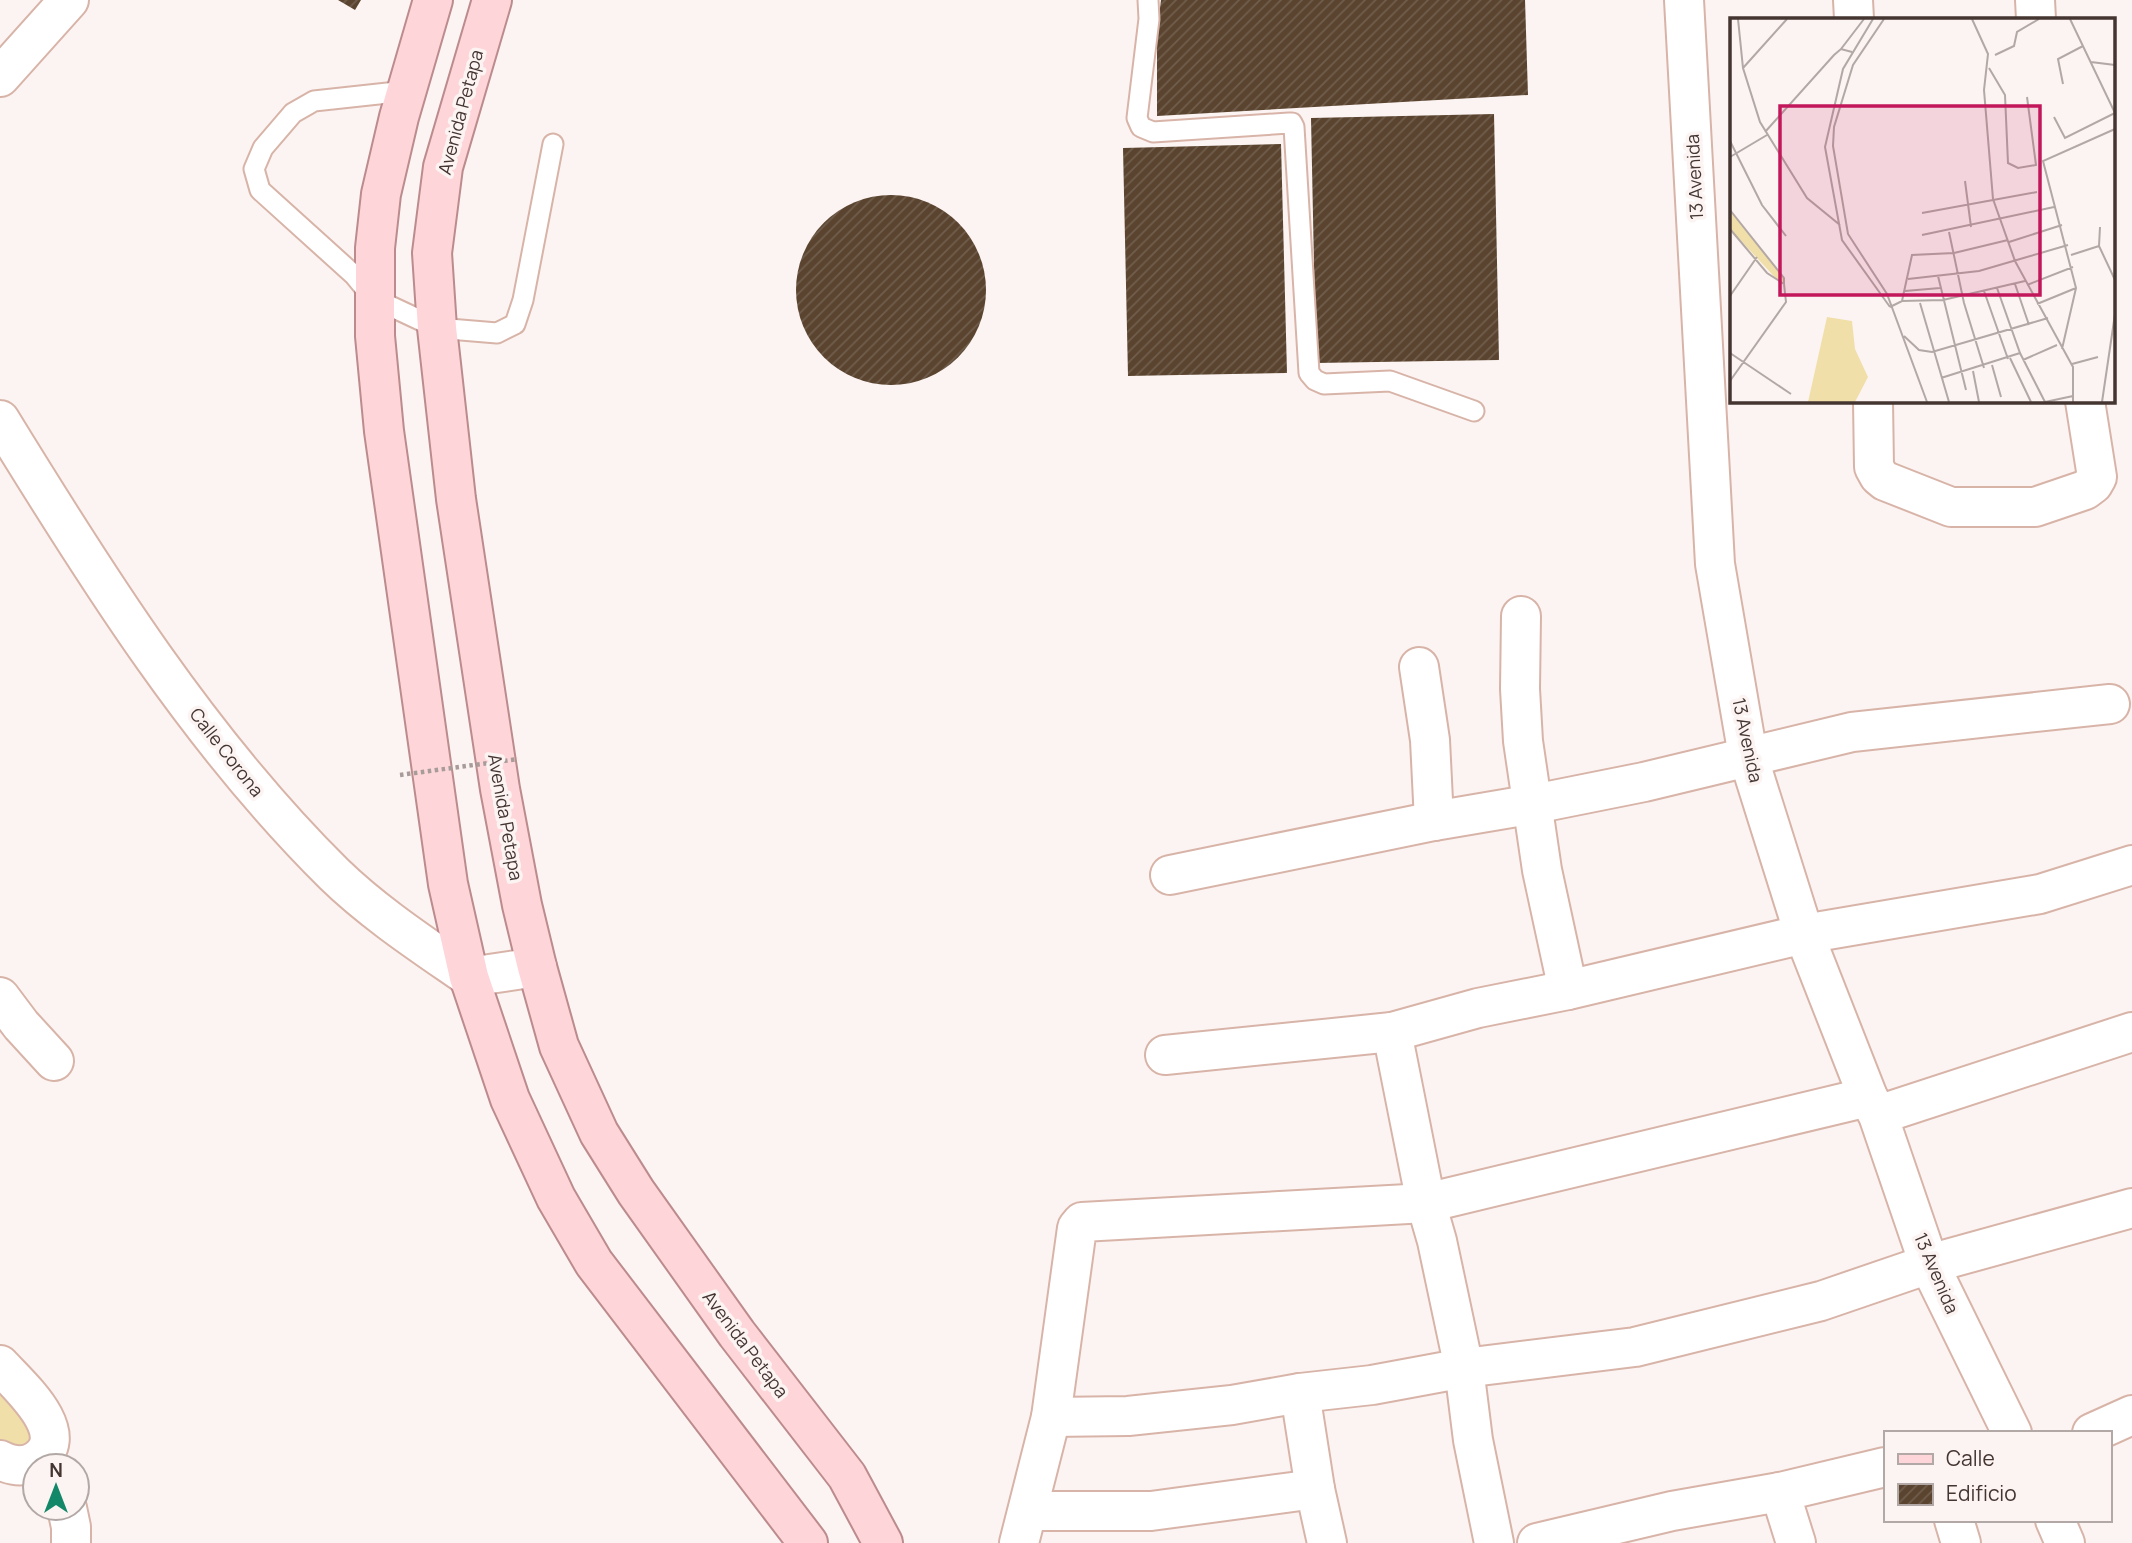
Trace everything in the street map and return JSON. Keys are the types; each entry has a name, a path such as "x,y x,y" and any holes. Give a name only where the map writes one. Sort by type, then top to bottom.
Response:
{"main road":[{"path":"433,0 406,91 381,194 373,298 384,430 405,583 448,884 469,977 510,1099 556,1198 594,1263 808,1543"},
{"name":"Avenida Petapa","path":"492,0 443,167 432,253 437,328 456,499 498,776 522,905 537,967 559,1046 599,1133 636,1192 737,1334 847,1476 883,1543"}],"street":[{"path":"0,77 69,0"},
{"name":"13 Avenida","path":"1684,0 1714,564 1748,756 1804,934 1873,1106 1930,1264 2011,1431"},
{"path":"1853,0 1854,18"},
{"path":"2035,0 2036,18"},
{"path":"1873,402 1874,467 1885,481 1951,507 2035,507 2085,490 2097,477 2085,402"},
{"name":"Calle Corona","path":"0,420 124,614 224,752 279,817 335,875 405,933 469,977"},
{"path":"1521,615 1520,689 1523,741 1542,870 1568,990"},
{"path":"1419,667 1430,740 1434,821"},
{"path":"1170,875 1434,821 1644,782 1852,732 2110,704"},
{"path":"1165,1055 1391,1032 1478,1008 1568,990 1804,934 2040,894 2132,865"},
{"path":"469,977 537,967"},
{"path":"0,997 54,1061"},
{"path":"1391,1032 1426,1203 1437,1241 1464,1368 1473,1440 1494,1543"},
{"path":"1315,1489 1023,1527 1051,1417 1077,1228 1082,1222 1426,1203 1873,1106 2132,1032"},
{"path":"1051,1417 1128,1416 1232,1405 1300,1393 1373,1385 1464,1368 1635,1347 1821,1301 1930,1264 2132,1208"},
{"path":"0,1365 40,1407 50,1433 45,1452"},
{"path":"1300,1393 1326,1543"},
{"path":"2096,1431 2132,1415"},
{"path":"0,1460 10,1465 21,1466"},
{"path":"1537,1543 1677,1527 1780,1493 1884,1467"},
{"path":"1780,1493 1796,1543"},
{"path":"70,1522 71,1543"},
{"path":"1955,1522 1961,1543"},
{"path":"2055,1522 2065,1543"}],"lane":[{"path":"1148,0 1149,19 1137,118 1140,127 1153,132 1289,122 1294,127 1309,373 1324,384 1390,381 1475,411"},
{"path":"406,91 314,101 293,113 263,148 254,169 260,190 354,275 373,298 437,328 497,333 515,324 523,300 553,144"}],"path":[{"path":"400,775 518,759"}],"shaded area":[{"path":"0,1365 50,1433 0,1460"}],"building":[{"path":"338,0 361,0 355,10"},
{"path":"1161,0 1525,0 1528,95 1157,116 1157,31"},
{"path":"1494,114 1499,360 1316,363 1311,118"},
{"path":"1281,144 1287,373 1128,376 1123,148"},
{"path":"891,195 927,203 944,211 958,223 970,237 978,254 986,290 978,326 970,343 958,357 944,369 927,377 891,385 855,377 838,369 824,357 812,343 804,326 796,290 804,254 812,237 824,223 838,211 855,203"}]}
